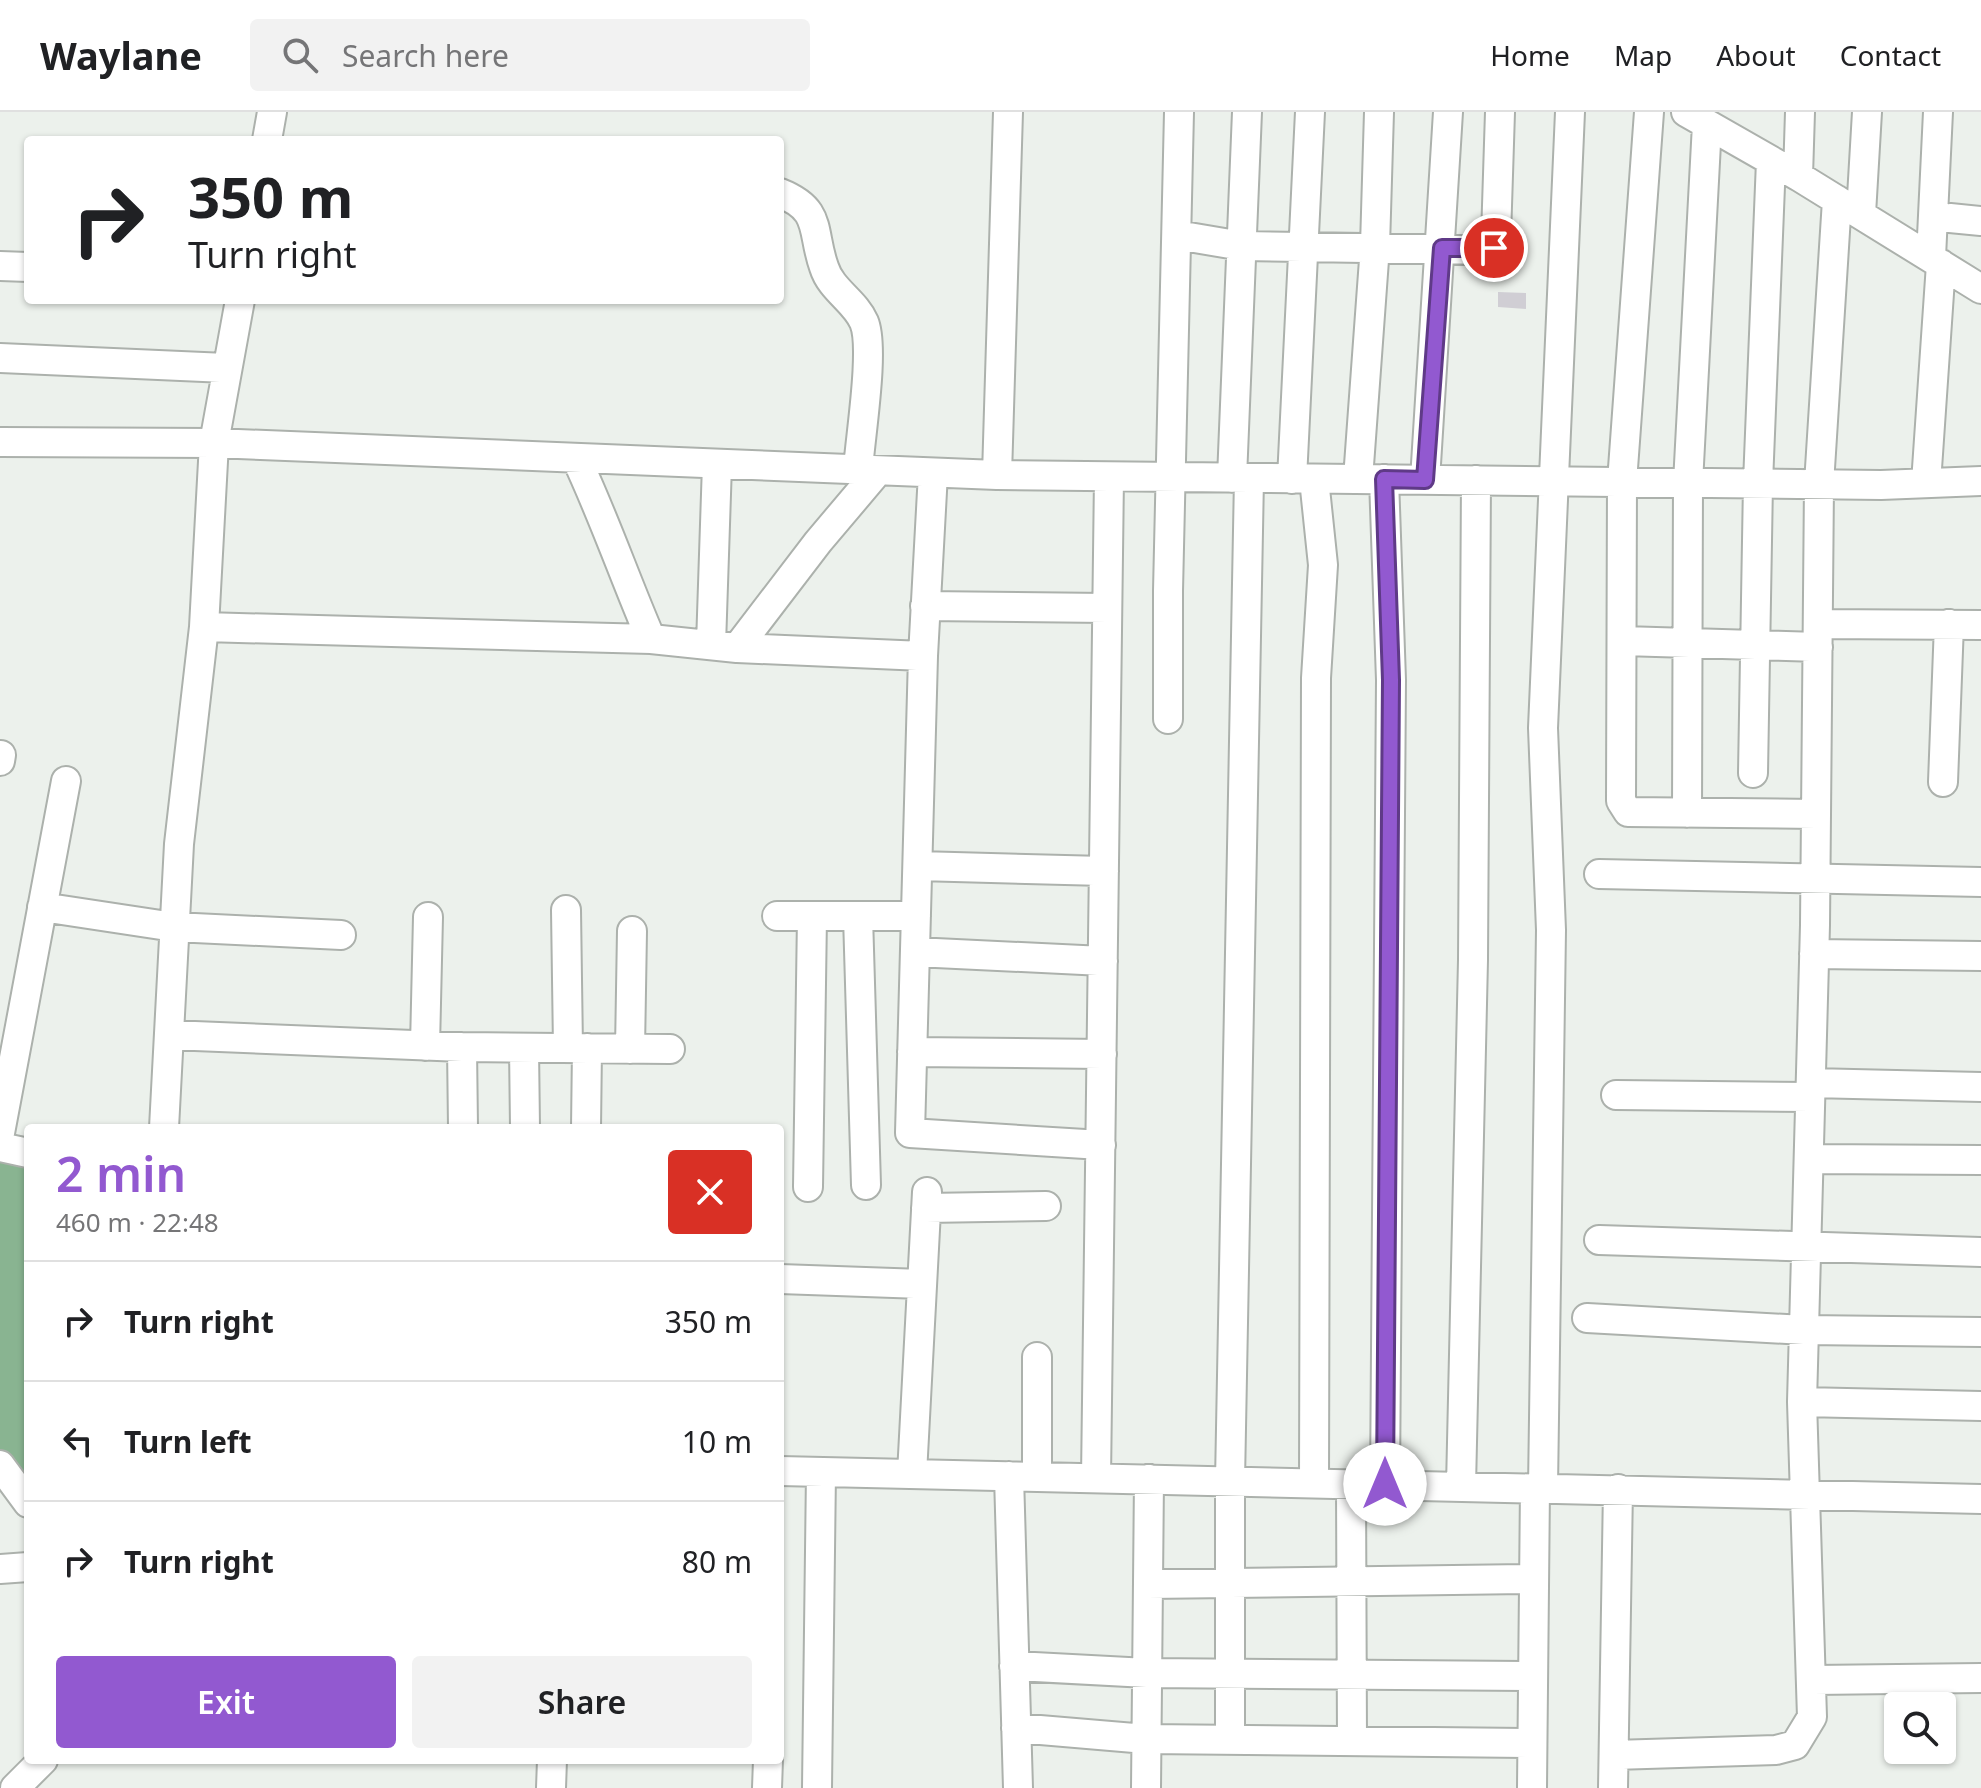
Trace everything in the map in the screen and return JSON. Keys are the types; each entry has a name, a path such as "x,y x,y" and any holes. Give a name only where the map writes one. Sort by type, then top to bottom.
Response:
{"street":[{"path":"268,136 272,112"},
{"path":"997,475 1008,112"},
{"path":"1168,719 1179,112"},
{"path":"1230,1740 1242,246 1247,112"},
{"path":"1310,112 1303,247 1303,479 1323,565 1316,678 1314,1483"},
{"path":"1379,112 1371,479 1391,680 1385,1484"},
{"path":"1425,480 1442,248 1448,112"},
{"path":"1177,235 1242,246 1494,248 1500,112"},
{"path":"1532,1788 1534,1579 1539,1488 1551,930 1543,728 1570,112"},
{"path":"1649,112 1622,482 1623,808 1628,812 1816,814"},
{"path":"1798,176 1800,112"},
{"path":"1614,1755 1776,1750 1795,1745 1812,1717 1814,1680 1802,1402 1816,878 1819,484 1849,207 1867,112"},
{"path":"1926,483 1936,260 1938,112"},
{"path":"1687,813 1688,483 1696,118 1798,176 1981,289"},
{"path":"1753,773 1753,645 1771,161"},
{"path":"724,647 818,542 868,471 868,333 857,309 833,285 825,271 816,225 809,212 799,201 784,195"},
{"path":"1950,218 1981,221"},
{"path":"0,266 24,267"},
{"path":"164,1124 179,844 204,627 214,443 239,304"},
{"path":"0,358 226,368"},
{"path":"0,442 214,443 997,475 1819,484 1981,481"},
{"path":"576,458 601,510 613,552 651,639"},
{"path":"717,464 724,647"},
{"path":"933,473 923,656 910,1133 1101,1145"},
{"path":"1096,1478 1109,477"},
{"path":"1461,1486 1473,960 1476,480"},
{"path":"925,606 1107,608"},
{"path":"1623,641 1753,645 1818,635 1949,624 1981,625"},
{"path":"1943,782 1949,624"},
{"path":"204,627 651,639 724,647 923,656"},
{"path":"0,1133 66,781"},
{"path":"918,866 1104,871"},
{"path":"1599,874 1981,882"},
{"path":"42,907 174,927 341,935"},
{"path":"566,910 586,1124"},
{"path":"777,916 916,916"},
{"path":"808,1187 812,916"},
{"path":"858,916 866,1185"},
{"path":"425,1046 428,917"},
{"path":"630,1049 632,931"},
{"path":"915,952 1103,961"},
{"path":"1814,954 1981,956"},
{"path":"170,1035 425,1046 670,1049"},
{"path":"462,1047 463,1124"},
{"path":"524,1048 525,1124"},
{"path":"912,1052 1102,1054"},
{"path":"1616,1095 1981,1087"},
{"path":"0,1147 24,1152"},
{"path":"1809,1159 1981,1160"},
{"path":"912,1474 927,1200 1046,1206"},
{"path":"1599,1240 1806,1249 1981,1252"},
{"path":"784,1279 922,1284"},
{"path":"1587,1318 1804,1330 1981,1332"},
{"path":"1018,1788 1014,1666 1023,1476 1037,1357"},
{"path":"1802,1402 1981,1406"},
{"path":"0,1465 24,1498"},
{"path":"784,1471 1981,1499"},
{"path":"817,1788 821,1472"},
{"path":"1146,1788 1149,1479"},
{"path":"1351,1484 1352,1741"},
{"path":"1613,1788 1618,1489"},
{"path":"0,1569 24,1567"},
{"path":"1148,1584 1351,1584 1534,1579"},
{"path":"1014,1666 1147,1673 1533,1676"},
{"path":"1814,1680 1981,1678"},
{"path":"1016,1728 1146,1739 1532,1743"},
{"path":"15,1788 39,1764"},
{"path":"551,1788 552,1764"},
{"path":"767,1788 768,1764"}],"shaded area":[{"path":"0,1154 24,1162 24,1475 6,1471 0,1466"}],"building":[{"path":"1498,292 1526,293 1526,309 1498,307"}],"route":[{"path":"1385,1484 1391,680 1384,479 1425,480 1442,248 1494,248"}]}
